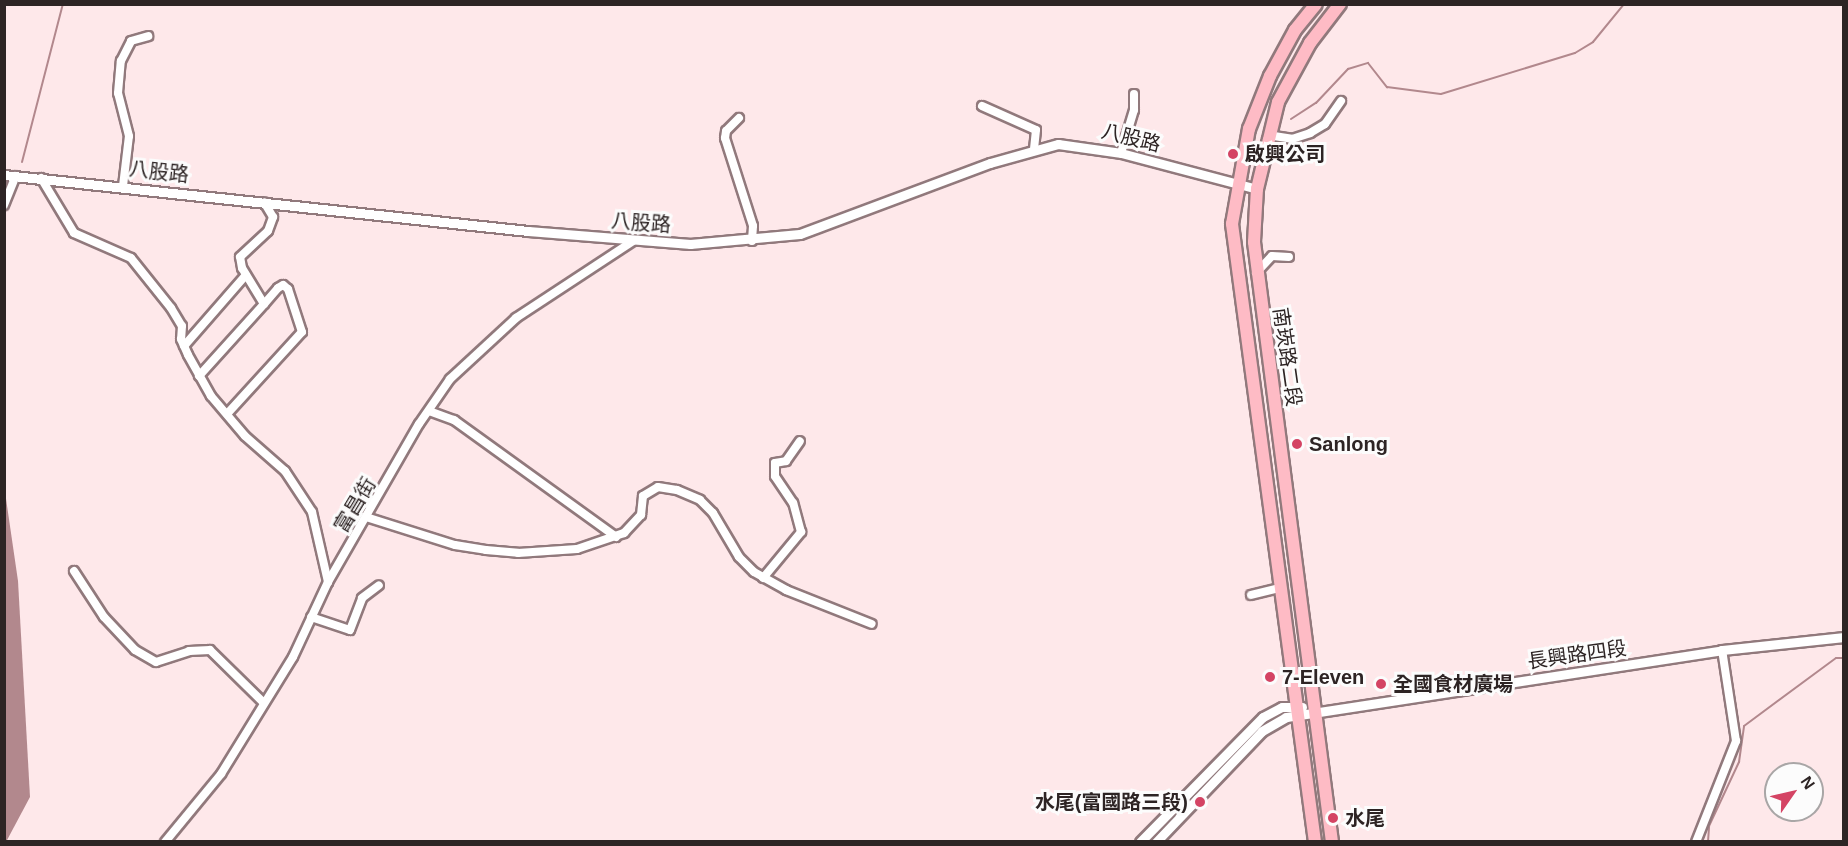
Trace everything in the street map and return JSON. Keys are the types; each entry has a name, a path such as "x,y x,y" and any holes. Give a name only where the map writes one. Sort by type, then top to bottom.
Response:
{"main road":[{"name":"南崁路二段","path":"1315,842 1234,265 1232,224 1237,185 1249,129 1270,76 1295,30 1316,4"},
{"name":"南崁路二段","path":"1332,842 1255,274 1257,189 1266,140 1292,73 1310,43 1340,4"}],"street":[{"path":"123,186 129,136 118,93 121,61 131,41 148,36"},
{"path":"1121,153 1134,110 1134,94"},
{"path":"1266,140 1274,136 1292,139 1310,133 1325,124 1341,101"},
{"path":"982,106 1036,130 1034,148"},
{"path":"739,118 731,123 725,138 753,226 752,241"},
{"name":"八股路","path":"4,175 633,241 690,244 752,241 800,234 1034,148 1069,144 1121,153 1257,189"},
{"path":"4,205 16,176"},
{"path":"41,178 74,233 131,258 182,326 184,346 199,376 227,414 285,471 312,512 328,582"},
{"path":"264,202 273,217 268,231 240,257 246,275 264,304"},
{"name":"富昌街","path":"165,842 212,788 262,702 293,657 328,582 429,411 464,364 516,318 633,241"},
{"path":"1255,274 1272,256 1289,257"},
{"path":"184,346 246,275"},
{"path":"199,376 283,285 302,332 227,414"},
{"path":"429,411 453,420 616,537"},
{"path":"763,578 801,532 793,503 775,476 775,463 786,461 800,441"},
{"path":"366,517 455,545 518,553 576,549 616,537 641,515 643,496 658,487 677,490 700,500 713,513 739,557 763,578 872,624"},
{"path":"74,571 104,617 135,650 156,662 189,651 210,650 262,702"},
{"path":"311,617 350,630 362,598 378,585"},
{"path":"1251,595 1280,588"},
{"name":"長興路四段","path":"1316,711 1722,650 1844,637"},
{"path":"1696,842 1736,741 1722,650"},
{"path":"1140,842 1263,717 1282,707 1316,711"},
{"path":"1156,842 1262,730 1274,721 1298,710"}],"shaded area":[{"path":"4,485 18,581 30,797 6,842"}],"waterway":[{"path":"22,162 63,4"},
{"path":"1291,119 1316,103 1348,69 1368,63 1387,87 1441,94 1575,53 1593,42 1624,4"},
{"path":"1708,842 1709,826 1739,762 1744,726 1836,658 1844,658"}],"place":[{"name":"啟興公司","path":"1233,154"},
{"name":"Sanlong","path":"1297,444"},
{"name":"7-Eleven","path":"1270,677"},
{"name":"全國食材廣場","path":"1381,684"},
{"name":"水尾(富國路三段)","path":"1200,802"},
{"name":"水尾","path":"1333,818"}]}
